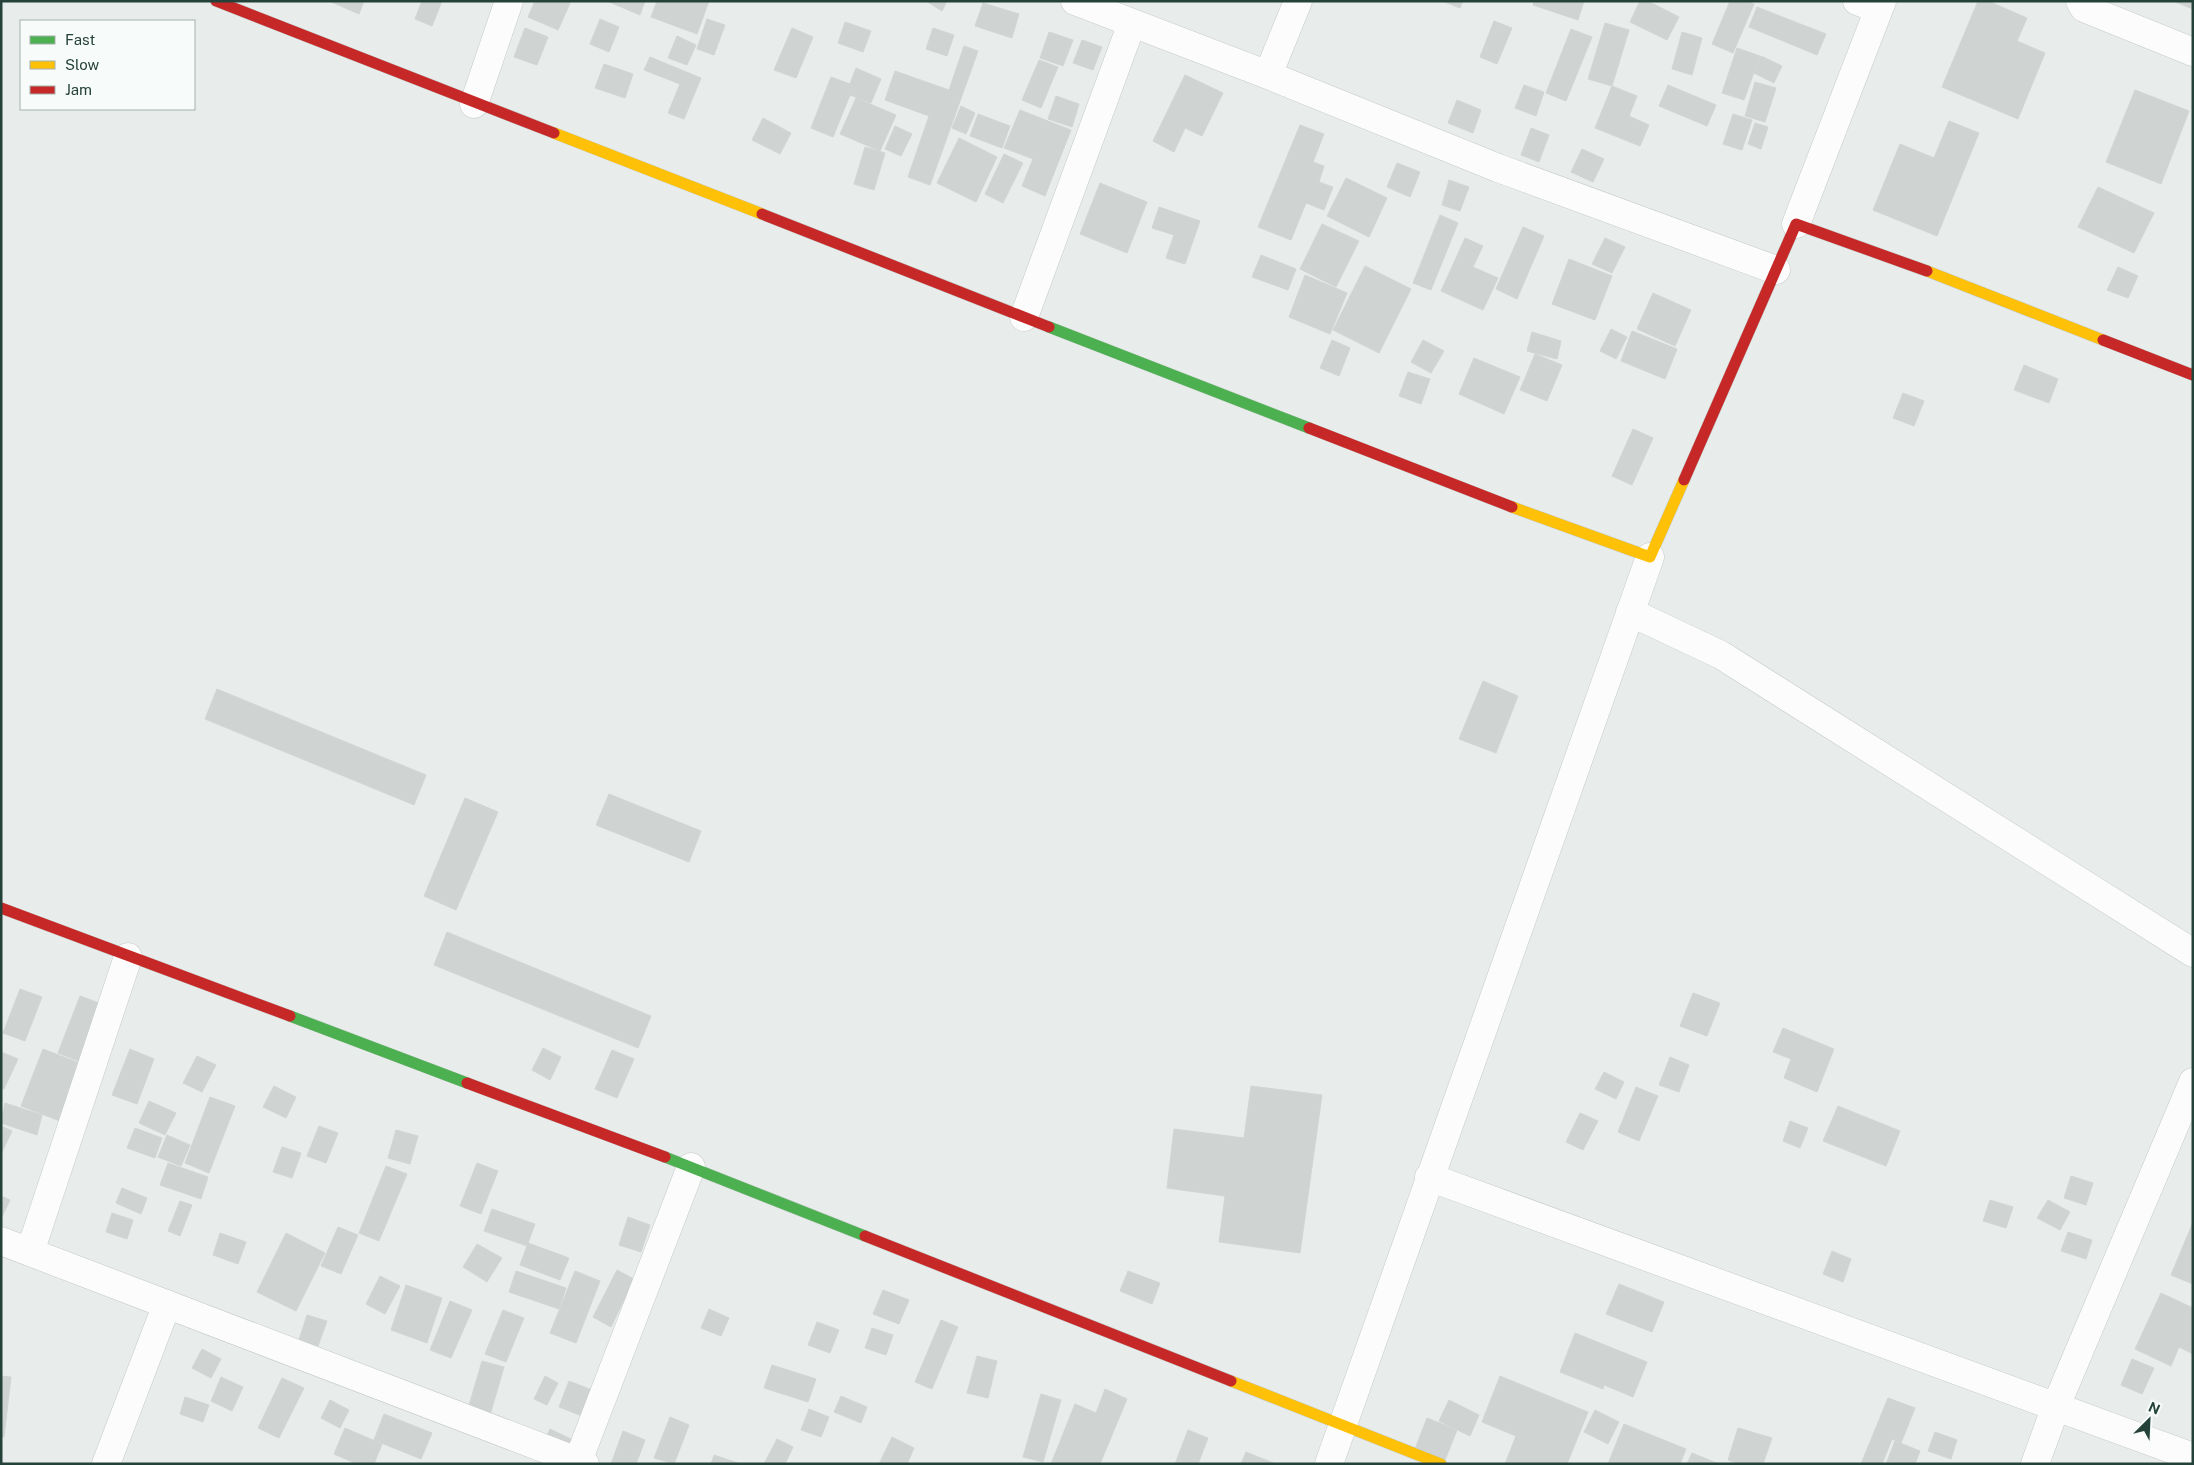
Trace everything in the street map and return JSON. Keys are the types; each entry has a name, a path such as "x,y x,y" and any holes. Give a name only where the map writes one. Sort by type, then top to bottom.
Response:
{"main road":[{"path":"216,1 474,104 1498,501 1650,557 1796,224 1926,271 2193,375"},
{"path":"1,908 691,1167 1441,1464"}],"street":[{"path":"474,104 509,1"},
{"path":"1075,1 1268,75 1498,168 1776,270"},
{"path":"1268,75 1298,1"},
{"path":"2080,1 2084,8 2193,52"},
{"path":"1796,224 1872,4"},
{"path":"1024,316 1132,23"},
{"path":"1329,1464 1429,1176 1553,836 1650,557"},
{"path":"1630,612 1721,655 2193,953"},
{"path":"30,1252 128,957"},
{"path":"2035,1464 2056,1406 2193,1082"},
{"path":"1,1241 581,1463 691,1167"},
{"path":"1429,1176 2056,1406 2191,1452"},
{"path":"106,1464 167,1304"}],"building":[{"path":"329,1 364,1 359,14"},
{"path":"422,1 442,1 432,26 415,19"},
{"path":"535,1 571,1 558,30 528,17"},
{"path":"607,1 645,1 640,15"},
{"path":"657,1 709,1 697,34 651,17"},
{"path":"926,1 947,1 942,11"},
{"path":"1442,1 1463,1 1460,8"},
{"path":"1534,1 1584,1 1578,20 1533,5"},
{"path":"1640,1 1648,1 1679,17 1667,40 1630,22"},
{"path":"1730,1 1748,1 1754,4 1733,53 1712,44"},
{"path":"1978,1 1988,1 2027,18 2017,41 2045,53 2018,119 1942,87"},
{"path":"2173,1 2193,1 2193,9"},
{"path":"983,3 1019,14 1012,38 975,26"},
{"path":"1757,7 1826,34 1817,55 1749,27"},
{"path":"600,19 619,27 609,52 590,44"},
{"path":"707,19 725,25 714,55 697,49"},
{"path":"1494,21 1512,28 1497,64 1480,57"},
{"path":"845,22 871,31 863,52 838,43"},
{"path":"1605,23 1629,30 1612,86 1588,79"},
{"path":"525,28 548,37 537,65 514,57"},
{"path":"792,28 813,37 796,78 774,70"},
{"path":"933,28 954,35 947,56 926,49"},
{"path":"1571,29 1592,37 1566,101 1546,93"},
{"path":"1049,32 1073,40 1063,66 1040,58"},
{"path":"1682,32 1702,38 1692,75 1672,69"},
{"path":"677,36 696,45 687,65 668,58"},
{"path":"1082,40 1102,47 1093,70 1073,63"},
{"path":"964,46 978,51 930,185 908,177 929,116 885,100 895,71 949,90"},
{"path":"1737,48 1760,56 1744,100 1722,93"},
{"path":"1761,56 1782,66 1774,83 1754,73"},
{"path":"650,57 701,78 684,119 668,113 680,84 644,70"},
{"path":"1039,60 1058,67 1041,108 1022,100"},
{"path":"604,64 633,74 625,98 595,88"},
{"path":"856,68 881,79 871,103 850,95 833,137 811,128 831,77 850,84"},
{"path":"1185,75 1223,93 1202,136 1185,128 1174,152 1153,141"},
{"path":"1755,82 1776,88 1765,122 1745,116"},
{"path":"1524,85 1544,92 1536,116 1515,108"},
{"path":"1668,85 1716,105 1707,126 1659,106"},
{"path":"1612,86 1637,96 1629,116 1649,125 1640,146 1595,128"},
{"path":"2135,90 2189,111 2161,184 2106,162"},
{"path":"1056,96 1079,104 1072,127 1048,119"},
{"path":"856,98 896,115 880,151 840,134"},
{"path":"1457,100 1481,110 1473,133 1448,123"},
{"path":"961,106 975,113 966,134 952,128"},
{"path":"1020,110 1071,130 1045,196 1022,186 1033,159 1004,148"},
{"path":"978,114 1010,126 1002,148 970,136"},
{"path":"1733,114 1752,120 1742,150 1723,144"},
{"path":"763,118 791,133 780,154 752,140"},
{"path":"1949,121 1979,133 1937,236 1873,210 1900,144 1934,158"},
{"path":"1755,123 1768,127 1761,149 1748,144"},
{"path":"1300,125 1324,134 1313,162 1324,166 1319,182 1333,187 1324,210 1306,203 1291,240 1258,227"},
{"path":"895,126 912,134 901,156 885,149"},
{"path":"1531,128 1549,135 1539,162 1521,155"},
{"path":"959,138 997,157 976,202 937,183"},
{"path":"865,147 885,153 874,190 854,184"},
{"path":"1582,149 1604,159 1593,182 1571,172"},
{"path":"1004,154 1023,163 1003,203 985,194"},
{"path":"1397,163 1420,172 1410,197 1387,187"},
{"path":"1346,178 1387,198 1369,237 1327,216"},
{"path":"1449,180 1469,187 1460,211 1442,205"},
{"path":"1100,183 1147,202 1127,253 1080,234"},
{"path":"2098,187 2154,213 2134,253 2078,227"},
{"path":"1159,207 1200,221 1185,264 1166,258 1174,235 1152,228"},
{"path":"1440,215 1458,223 1431,290 1413,283"},
{"path":"1322,224 1359,241 1336,287 1300,269"},
{"path":"1523,227 1544,236 1517,299 1496,289"},
{"path":"1465,238 1483,246 1473,267 1498,278 1483,310 1441,291"},
{"path":"1605,238 1625,247 1612,273 1592,264"},
{"path":"1261,255 1296,269 1288,290 1252,277"},
{"path":"1569,259 1612,276 1595,320 1552,304"},
{"path":"1365,266 1411,289 1379,353 1333,330"},
{"path":"2118,267 2138,276 2128,298 2107,290"},
{"path":"1305,275 1347,293 1330,334 1289,317"},
{"path":"1653,293 1691,310 1675,346 1637,329"},
{"path":"1611,329 1627,337 1616,359 1600,351"},
{"path":"1632,331 1677,349 1665,379 1621,361"},
{"path":"1532,332 1561,341 1557,359 1527,351"},
{"path":"1332,340 1350,348 1339,376 1320,368"},
{"path":"1423,340 1444,351 1431,373 1411,362"},
{"path":"1535,354 1562,365 1547,401 1520,390"},
{"path":"1474,358 1520,377 1504,414 1459,394"},
{"path":"2024,365 2058,379 2049,403 2014,390"},
{"path":"1408,372 1430,379 1421,404 1399,396"},
{"path":"1903,393 1924,401 1914,426 1893,418"},
{"path":"1633,429 1653,438 1632,485 1612,476"},
{"path":"1483,681 1518,696 1496,753 1459,739"},
{"path":"217,689 426,775 414,805 205,719"},
{"path":"609,794 701,831 689,862 596,825"},
{"path":"465,798 498,812 456,910 424,896"},
{"path":"447,932 651,1016 638,1048 434,965"},
{"path":"20,989 42,997 25,1041 3,1033"},
{"path":"1693,993 1720,1003 1707,1036 1680,1026"},
{"path":"80,996 107,1006 86,1064 58,1053"},
{"path":"1783,1028 1834,1049 1817,1092 1784,1078 1791,1059 1773,1052"},
{"path":"543,1048 561,1057 550,1080 532,1070"},
{"path":"43,1049 82,1064 60,1121 21,1106"},
{"path":"130,1049 154,1059 137,1104 112,1095"},
{"path":"612,1050 634,1059 617,1098 595,1089"},
{"path":"1,1052 18,1059 4,1089 1,1088"},
{"path":"197,1056 216,1065 202,1092 183,1083"},
{"path":"1670,1057 1689,1065 1679,1092 1659,1085"},
{"path":"1604,1072 1624,1082 1616,1099 1595,1089"},
{"path":"274,1086 296,1097 286,1118 263,1107"},
{"path":"1251,1086 1322,1095 1300,1253 1219,1242 1225,1196 1167,1188 1174,1129 1244,1138"},
{"path":"1636,1087 1658,1096 1639,1141 1618,1132"},
{"path":"210,1097 235,1106 209,1173 185,1163"},
{"path":"149,1101 176,1113 165,1135 139,1123"},
{"path":"5,1103 42,1115 37,1135 1,1123"},
{"path":"1838,1106 1900,1131 1886,1166 1823,1141"},
{"path":"1580,1113 1598,1121 1583,1150 1566,1142"},
{"path":"1790,1121 1808,1128 1800,1148 1783,1141"},
{"path":"1,1126 12,1131 1,1154"},
{"path":"319,1126 338,1133 326,1163 307,1156"},
{"path":"135,1128 162,1138 155,1158 127,1148"},
{"path":"396,1130 418,1136 410,1164 388,1158"},
{"path":"167,1135 190,1145 181,1166 158,1157"},
{"path":"282,1147 301,1153 292,1178 273,1172"},
{"path":"168,1163 208,1177 201,1199 160,1185"},
{"path":"477,1163 498,1171 481,1214 460,1206"},
{"path":"386,1166 407,1174 379,1241 359,1233"},
{"path":"2071,1176 2093,1183 2086,1205 2064,1198"},
{"path":"122,1188 147,1198 141,1214 116,1203"},
{"path":"1,1196 10,1200 1,1219"},
{"path":"1990,1200 2013,1207 2006,1228 1983,1221"},
{"path":"2048,1200 2070,1212 2060,1230 2037,1218"},
{"path":"180,1201 192,1205 180,1236 168,1231"},
{"path":"492,1209 535,1224 527,1246 484,1231"},
{"path":"112,1213 133,1220 127,1239 106,1232"},
{"path":"628,1217 650,1225 641,1252 619,1245"},
{"path":"2193,1222 2193,1284 2171,1275"},
{"path":"338,1227 358,1235 341,1274 321,1266"},
{"path":"2068,1232 2092,1240 2086,1259 2061,1251"},
{"path":"220,1233 246,1242 238,1264 213,1255"},
{"path":"286,1233 325,1253 296,1311 257,1292"},
{"path":"528,1243 569,1258 560,1280 520,1265"},
{"path":"477,1244 502,1258 487,1282 463,1267"},
{"path":"1832,1251 1851,1259 1843,1282 1823,1274"},
{"path":"617,1270 634,1279 611,1327 593,1317"},
{"path":"516,1271 566,1288 559,1309 509,1292"},
{"path":"575,1271 600,1281 576,1343 550,1333"},
{"path":"1128,1271 1160,1283 1152,1304 1120,1291"},
{"path":"380,1276 400,1286 385,1314 366,1304"},
{"path":"1619,1284 1664,1302 1652,1332 1606,1314"},
{"path":"406,1285 442,1298 427,1343 391,1330"},
{"path":"883,1290 909,1300 899,1324 873,1314"},
{"path":"2161,1293 2193,1308 2193,1354 2179,1347 2171,1366 2135,1349"},
{"path":"450,1301 472,1310 451,1358 430,1350"},
{"path":"709,1309 729,1318 721,1336 701,1328"},
{"path":"503,1310 524,1318 506,1362 485,1354"},
{"path":"307,1315 327,1321 317,1349 298,1343"},
{"path":"941,1320 958,1327 932,1389 915,1382"},
{"path":"817,1322 839,1330 830,1353 808,1345"},
{"path":"872,1328 893,1335 886,1355 865,1348"},
{"path":"1575,1333 1647,1362 1633,1397 1604,1385 1603,1389 1560,1372"},
{"path":"202,1349 221,1359 211,1378 192,1368"},
{"path":"977,1356 997,1361 988,1398 967,1393"},
{"path":"2132,1359 2154,1368 2142,1394 2121,1385"},
{"path":"482,1361 504,1367 490,1415 468,1409"},
{"path":"772,1365 816,1379 808,1402 764,1388"},
{"path":"1,1376 11,1377 4,1437 1,1437"},
{"path":"545,1376 558,1383 547,1405 534,1399"},
{"path":"1500,1376 1588,1412 1567,1464 1505,1464 1516,1436 1482,1422"},
{"path":"221,1377 243,1387 232,1411 211,1401"},
{"path":"282,1378 304,1388 279,1438 258,1428"},
{"path":"569,1381 592,1390 582,1416 559,1407"},
{"path":"1105,1389 1127,1399 1100,1464 1051,1464 1075,1404 1096,1413"},
{"path":"1041,1394 1061,1400 1043,1462 1023,1457"},
{"path":"841,1396 867,1407 861,1423 834,1412"},
{"path":"185,1397 209,1405 203,1422 180,1414"},
{"path":"1888,1398 1915,1408 1901,1443 1892,1439 1882,1464 1861,1464"},
{"path":"330,1400 349,1410 340,1428 321,1418"},
{"path":"1449,1400 1479,1415 1470,1436 1439,1421"},
{"path":"809,1409 829,1417 821,1437 801,1430"},
{"path":"1595,1410 1619,1422 1608,1444 1584,1432"},
{"path":"384,1414 432,1433 421,1459 374,1440"},
{"path":"670,1417 689,1425 674,1464 654,1458"},
{"path":"1427,1418 1457,1430 1445,1460 1415,1449"},
{"path":"1624,1424 1686,1449 1680,1464 1608,1464"},
{"path":"345,1428 382,1444 374,1464 357,1464 334,1454"},
{"path":"1738,1428 1772,1438 1763,1464 1740,1464 1728,1460"},
{"path":"550,1429 573,1440 562,1462 540,1451"},
{"path":"1188,1430 1208,1438 1198,1464 1175,1464"},
{"path":"623,1431 645,1440 636,1464 611,1464"},
{"path":"1935,1432 1957,1440 1951,1459 1928,1451"},
{"path":"892,1437 914,1448 907,1464 879,1464"},
{"path":"777,1439 793,1447 785,1464 764,1464"},
{"path":"1895,1441 1920,1451 1915,1464 1886,1464"},
{"path":"1246,1452 1276,1464 1241,1464"},
{"path":"1692,1453 1719,1464 1687,1464"},
{"path":"714,1455 741,1464 711,1464"}],"traffic: fast":[{"path":"1049,327 1309,428"},
{"path":"290,1016 467,1083"},
{"path":"665,1157 865,1236"}],"traffic: slow":[{"path":"554,133 762,214"},
{"path":"1927,271 2103,340"},
{"path":"1512,507 1650,557 1684,480"},
{"path":"1231,1381 1441,1464"}],"traffic: jam":[{"path":"216,1 554,133"},
{"path":"762,214 1049,327"},
{"path":"1684,480 1796,224 1927,271"},
{"path":"2103,340 2193,375"},
{"path":"1309,428 1512,507"},
{"path":"1,908 290,1016"},
{"path":"467,1083 665,1157"},
{"path":"865,1236 1231,1381"}]}
